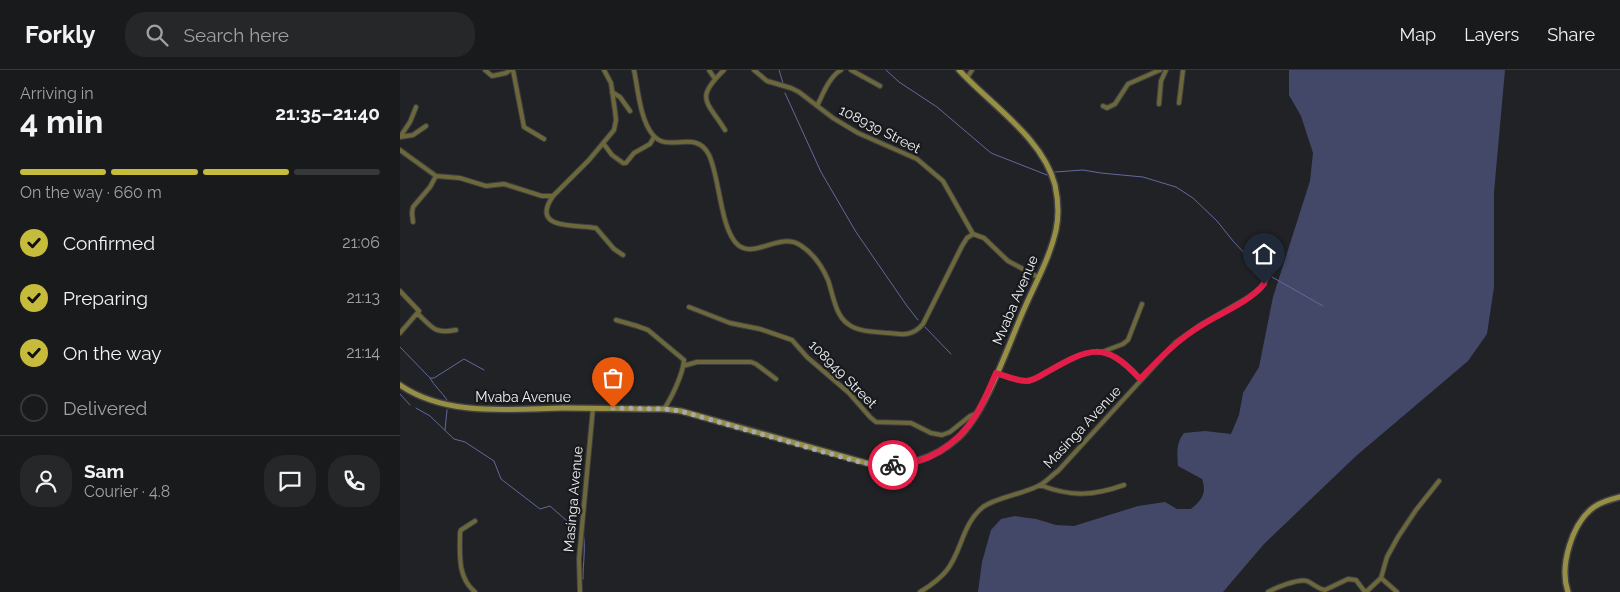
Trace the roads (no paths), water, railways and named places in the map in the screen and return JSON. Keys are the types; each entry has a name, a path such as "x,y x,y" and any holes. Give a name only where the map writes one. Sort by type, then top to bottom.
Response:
{"street":[{"path":"485,70 492,76 511,70 524,127 544,139"},
{"path":"604,70 611,83 615,126 612,133 584,166 552,196 546,208 551,220 562,225 596,228 618,253 623,255"},
{"path":"634,70 645,119 654,137 667,143 691,142 702,146 710,156 728,227 737,243 746,248 761,247 782,241 795,242 801,245 817,260 827,279 841,316 848,324 854,327 894,334 906,335 916,331 923,324 962,246 972,234 984,238 1008,261 1038,277"},
{"path":"709,70 715,79"},
{"path":"724,70 707,90 706,102 725,130"},
{"name":"108939 Street","path":"754,70 767,81 795,90 833,118 858,133 913,157 938,176 948,188 972,234"},
{"path":"817,106 830,81 841,70"},
{"path":"851,70 880,86"},
{"name":"Mvaba Avenue","path":"400,385 422,397 459,407 664,409 698,415 855,461 885,465 917,462 939,452 958,438 977,414 1038,277 1057,226 1058,205 1054,183 1047,163 1033,143 960,70"},
{"path":"967,78 972,70"},
{"path":"1103,106 1107,108 1115,104 1128,84 1160,70"},
{"path":"1159,104 1161,81 1166,70"},
{"path":"1179,103 1183,70"},
{"path":"612,92 620,97 630,111"},
{"path":"416,107 410,122 400,137 413,135 426,126"},
{"path":"603,143 612,155 623,164 634,153 650,144 654,137"},
{"path":"400,150 436,176 460,178 486,186 504,184 542,196 552,196"},
{"path":"413,222 413,207 430,188 436,176"},
{"name":"Masinga Avenue","path":"920,592 932,585 948,569 965,530 984,506 1040,485 1058,471 1140,379 1175,343 1202,324 1250,297 1260,289 1274,266 1280,249"},
{"path":"400,291 419,311 418,314 436,330 444,332 456,330"},
{"path":"1102,352 1123,344 1128,340 1142,304"},
{"name":"108949 Street","path":"689,308 792,340 807,357 849,394 875,422 911,423 931,433 942,435 950,432 970,416 977,414"},
{"path":"400,333 418,314"},
{"path":"616,320 648,330 684,360 673,395 664,409"},
{"path":"996,373 1020,380 1030,380 1084,353 1102,352 1110,354 1123,362 1140,379"},
{"path":"683,366 697,362 751,362 776,379"},
{"name":"Masinga Avenue","path":"580,592 579,559 593,408"},
{"path":"1268,592 1276,587 1302,580 1325,590 1352,578 1356,580 1365,592 1381,578 1394,542 1439,481"},
{"path":"1040,485 1068,494 1080,495 1110,490 1124,484"},
{"path":"1568,592 1564,575 1565,561 1580,524 1587,513 1595,506 1620,497"},
{"path":"475,521 461,530 460,533 462,573 468,586 475,592"},
{"path":"1381,578 1397,592"}],"waterway":[{"path":"779,70 783,83"},
{"path":"886,70 899,82 937,107 991,153 1047,175"},
{"path":"785,93 821,172 856,232 918,320"},
{"path":"1055,172 1083,170 1143,177 1176,187 1193,198 1217,221 1247,256 1265,271"},
{"path":"1272,277 1323,306"},
{"path":"925,327 951,354"},
{"path":"400,347 430,378 434,378 464,359 484,370"},
{"path":"430,378 447,400"},
{"path":"400,394 410,405"},
{"path":"416,408 430,416 454,439 465,442 494,461 501,479 540,509 550,506 575,528"},
{"path":"445,430 447,410"},
{"path":"583,532 583,579"}]}
